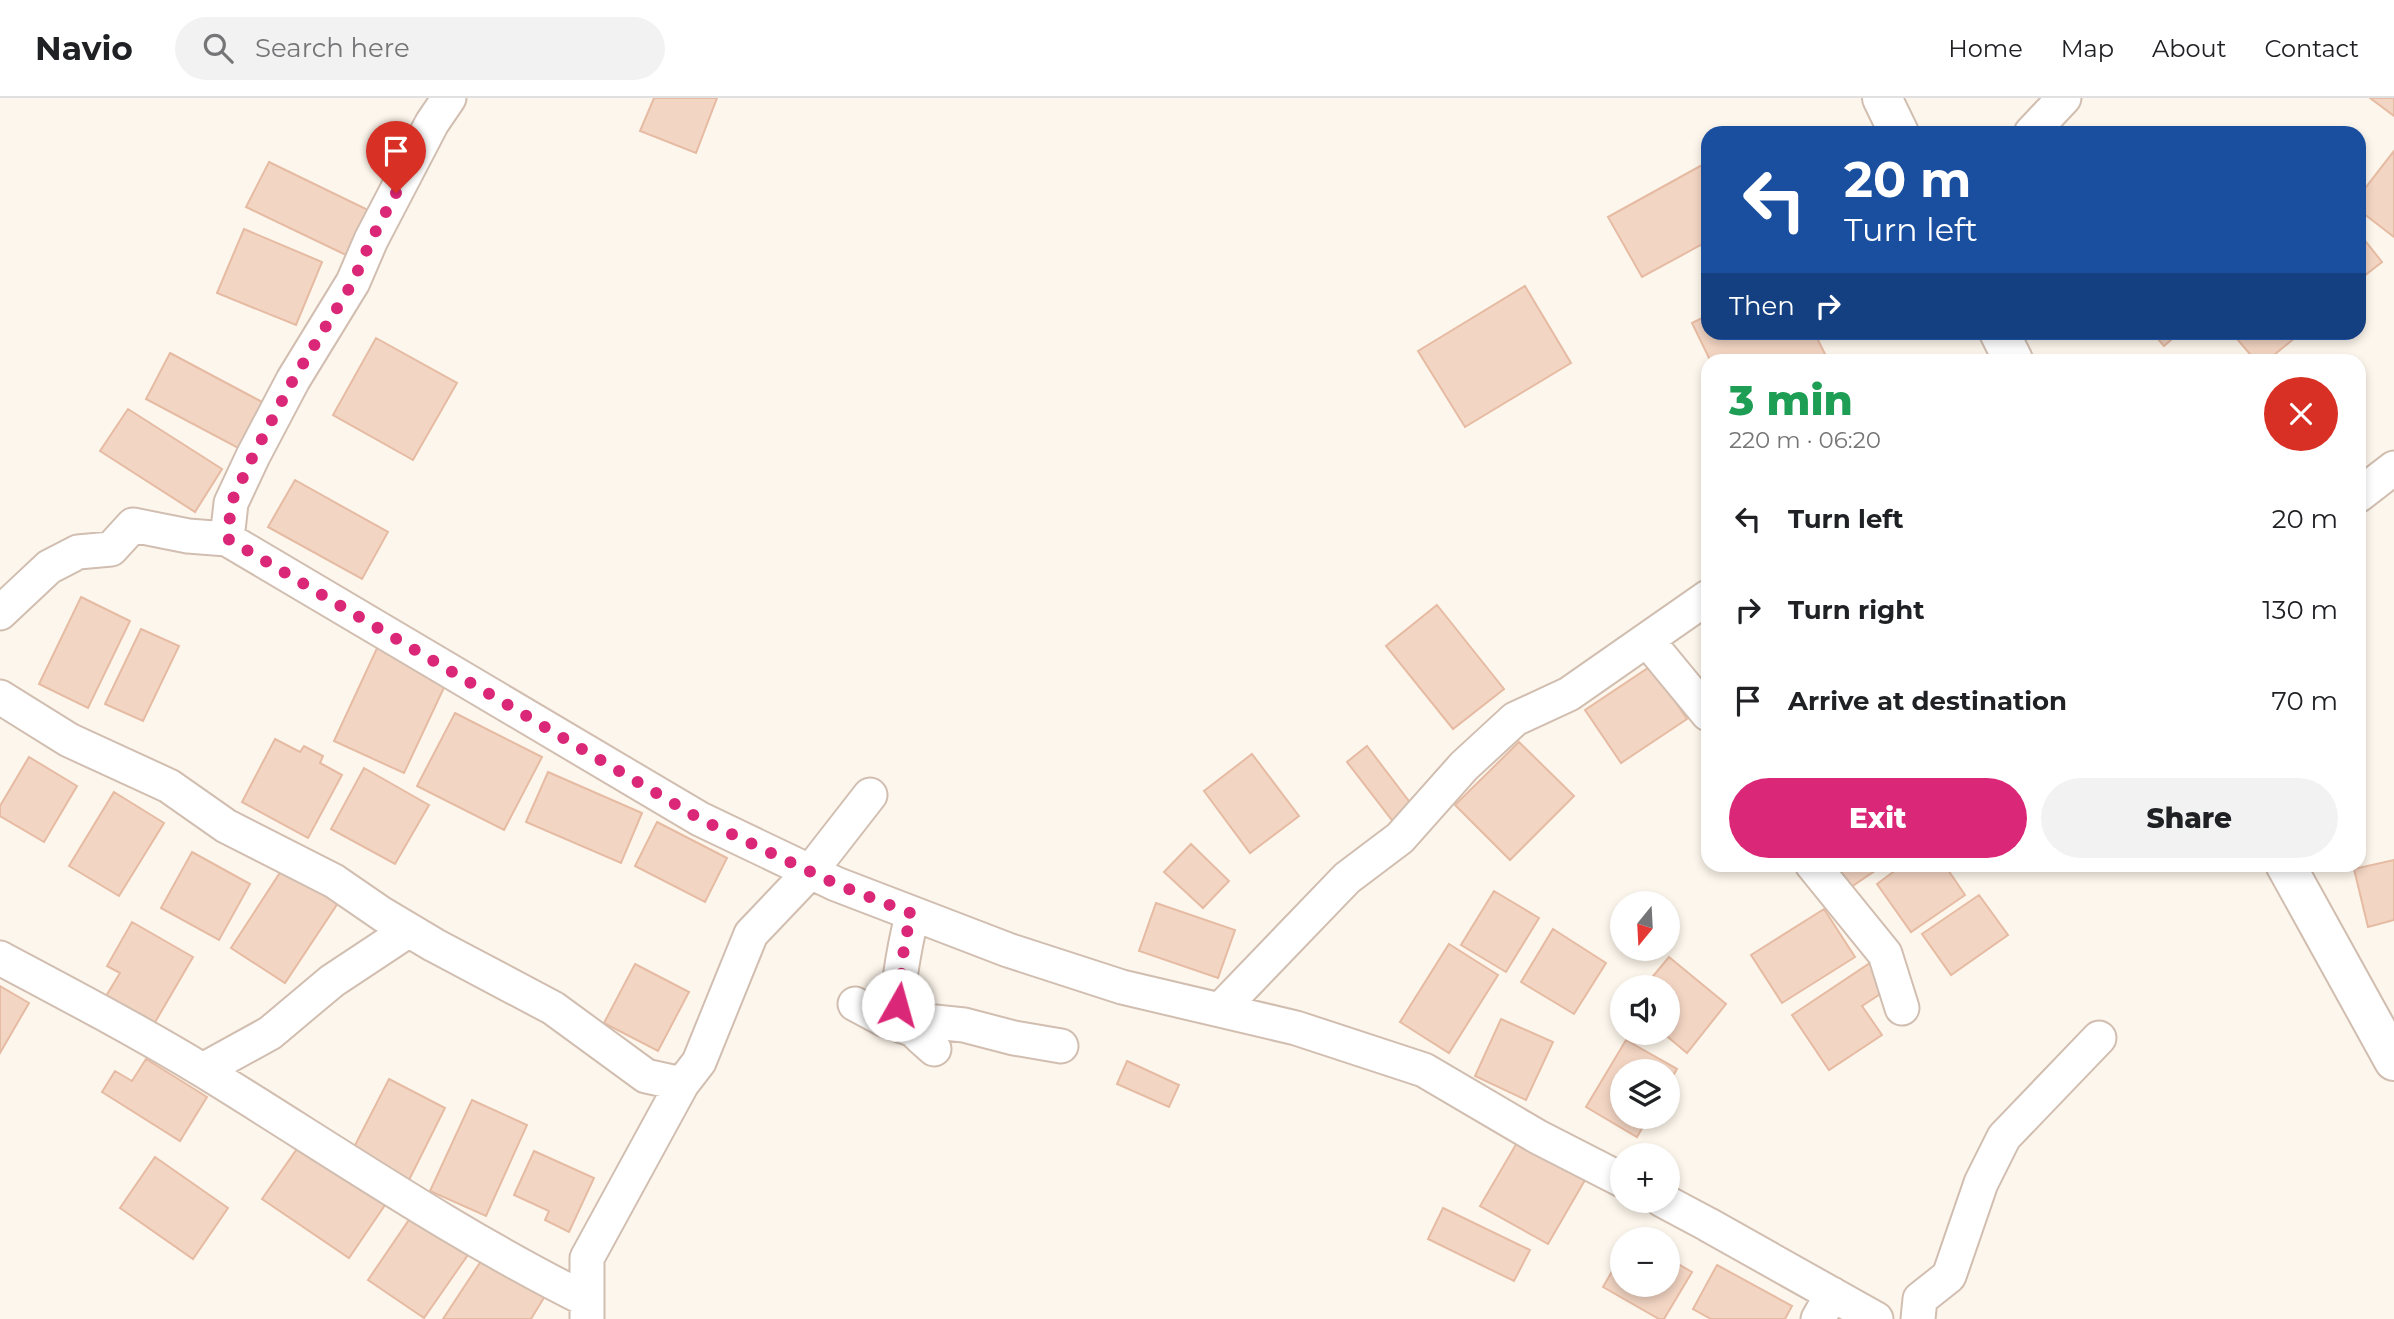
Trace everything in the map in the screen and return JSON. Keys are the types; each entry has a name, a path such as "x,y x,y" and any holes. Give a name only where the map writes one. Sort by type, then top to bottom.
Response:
{"street":[{"path":"228,539 231,503 253,456 293,380 353,282 371,240 432,123 449,98"},
{"path":"1882,98 1896,126"},
{"path":"2038,126 2064,98"},
{"path":"2366,490 2394,468"},
{"path":"0,613 49,567 78,552 111,549 133,525 188,536 228,539 700,819 836,884 1008,950 1122,987 1296,1028 1424,1070 1538,1137 1610,1174"},
{"path":"1220,1010 1347,878 1400,838 1464,766 1515,719 1569,694 1701,602"},
{"path":"1647,639 1701,705"},
{"path":"0,697 69,740 169,786 226,826 334,881 409,930 553,1008 646,1076 682,1084"},
{"path":"587,1310 587,1258 682,1084 699,1062 751,934 810,872 870,795"},
{"path":"1818,872 1885,954 1902,1008"},
{"path":"2289,872 2394,1061"},
{"path":"913,914 905,938 898,1005 923,1039"},
{"path":"203,1070 270,1033 332,981 409,930"},
{"path":"0,958 203,1070 332,1154 587,1310"},
{"path":"855,1004 923,1039"},
{"path":"923,1039 935,1022 964,1025 1014,1038 1061,1046"},
{"path":"1918,1319 1920,1299 1949,1276 1981,1184 2004,1137 2099,1038"},
{"path":"1680,1212 1825,1306 1876,1319"}],"building":[{"path":"654,98 717,98 696,153 640,131"},
{"path":"2370,98 2394,98 2394,116"},
{"path":"2394,151 2394,237 2366,215 2366,187"},
{"path":"269,162 370,211 348,256 246,207"},
{"path":"1701,166 1701,245 1642,277 1608,217"},
{"path":"244,229 322,262 296,325 217,293"},
{"path":"2366,242 2382,262 2366,275"},
{"path":"1525,286 1571,363 1465,427 1418,351"},
{"path":"1701,318 1701,340 1818,340 1825,354 1707,354 1692,323"},
{"path":"376,338 457,383 413,460 333,415"},
{"path":"2159,340 2171,340 2164,346"},
{"path":"2238,340 2292,340 2275,354 2250,354"},
{"path":"170,353 264,403 240,449 146,399"},
{"path":"128,409 222,469 195,512 100,451"},
{"path":"295,480 388,532 362,579 268,527"},
{"path":"81,597 130,621 88,708 39,684"},
{"path":"1437,605 1504,689 1453,729 1386,646"},
{"path":"141,629 179,646 143,721 105,704"},
{"path":"378,646 448,679 404,773 334,741"},
{"path":"1651,666 1687,719 1621,763 1585,710"},
{"path":"455,713 542,757 504,830 417,786"},
{"path":"275,739 300,752 304,746 323,756 320,763 342,775 308,838 242,802"},
{"path":"1519,742 1574,796 1510,860 1455,805"},
{"path":"1367,746 1415,809 1395,824 1347,762"},
{"path":"1252,754 1299,816 1250,853 1204,791"},
{"path":"29,757 77,786 44,842 0,816 0,806"},
{"path":"364,768 429,805 395,864 331,829"},
{"path":"548,772 642,813 621,863 526,822"},
{"path":"114,792 164,823 119,896 69,866"},
{"path":"657,822 727,858 705,902 635,866"},
{"path":"1191,844 1229,881 1203,908 1164,872"},
{"path":"192,852 250,884 219,940 161,908"},
{"path":"2394,860 2394,920 2368,927 2355,872 2366,872 2366,866"},
{"path":"283,868 338,903 285,983 231,948"},
{"path":"1841,872 1873,872 1851,887"},
{"path":"1893,872 1949,872 1965,895 1911,932 1877,884"},
{"path":"1494,891 1539,918 1506,972 1461,945"},
{"path":"1979,895 2008,935 1951,975 1922,934"},
{"path":"1156,903 1235,930 1218,978 1139,951"},
{"path":"1824,909 1855,957 1782,1003 1751,955"},
{"path":"132,922 193,957 154,1024 106,996 120,973 107,966"},
{"path":"1553,929 1606,963 1574,1014 1521,982"},
{"path":"1449,944 1498,975 1449,1053 1400,1022"},
{"path":"1666,961 1674,961 1726,1004 1687,1053 1677,1045 1680,1045 1680,975 1654,975"},
{"path":"1873,961 1891,987 1862,1006 1882,1035 1829,1070 1792,1015"},
{"path":"635,964 689,992 658,1051 604,1023"},
{"path":"0,986 29,1003 0,1053"},
{"path":"1501,1019 1553,1042 1526,1100 1475,1076"},
{"path":"1623,1045 1635,1045 1659,1059 1615,1059"},
{"path":"146,1059 207,1097 180,1141 102,1092 115,1071 132,1081"},
{"path":"1127,1061 1179,1085 1169,1107 1117,1084"},
{"path":"1610,1067 1610,1121 1586,1107"},
{"path":"389,1079 445,1108 409,1180 352,1151"},
{"path":"472,1100 527,1125 486,1216 430,1191"},
{"path":"1623,1129 1642,1129 1637,1137"},
{"path":"1518,1141 1585,1180 1548,1244 1480,1206"},
{"path":"299,1146 385,1205 349,1258 262,1199"},
{"path":"534,1151 594,1178 569,1232 545,1220 549,1211 514,1195"},
{"path":"155,1157 228,1208 193,1259 120,1208"},
{"path":"1443,1208 1530,1250 1514,1281 1428,1239"},
{"path":"413,1214 470,1252 424,1318 368,1280"},
{"path":"487,1252 548,1291 531,1319 443,1319"},
{"path":"1680,1265 1692,1272 1680,1292"},
{"path":"1717,1265 1792,1306 1785,1319 1711,1319 1693,1309"},
{"path":"1610,1275 1610,1291 1603,1287"},
{"path":"1620,1297 1677,1297 1664,1319 1659,1319"}],"route":[{"path":"396,193 353,282 293,380 253,456 231,503 228,539 700,819 836,884 913,914 905,938 898,1005"}]}
